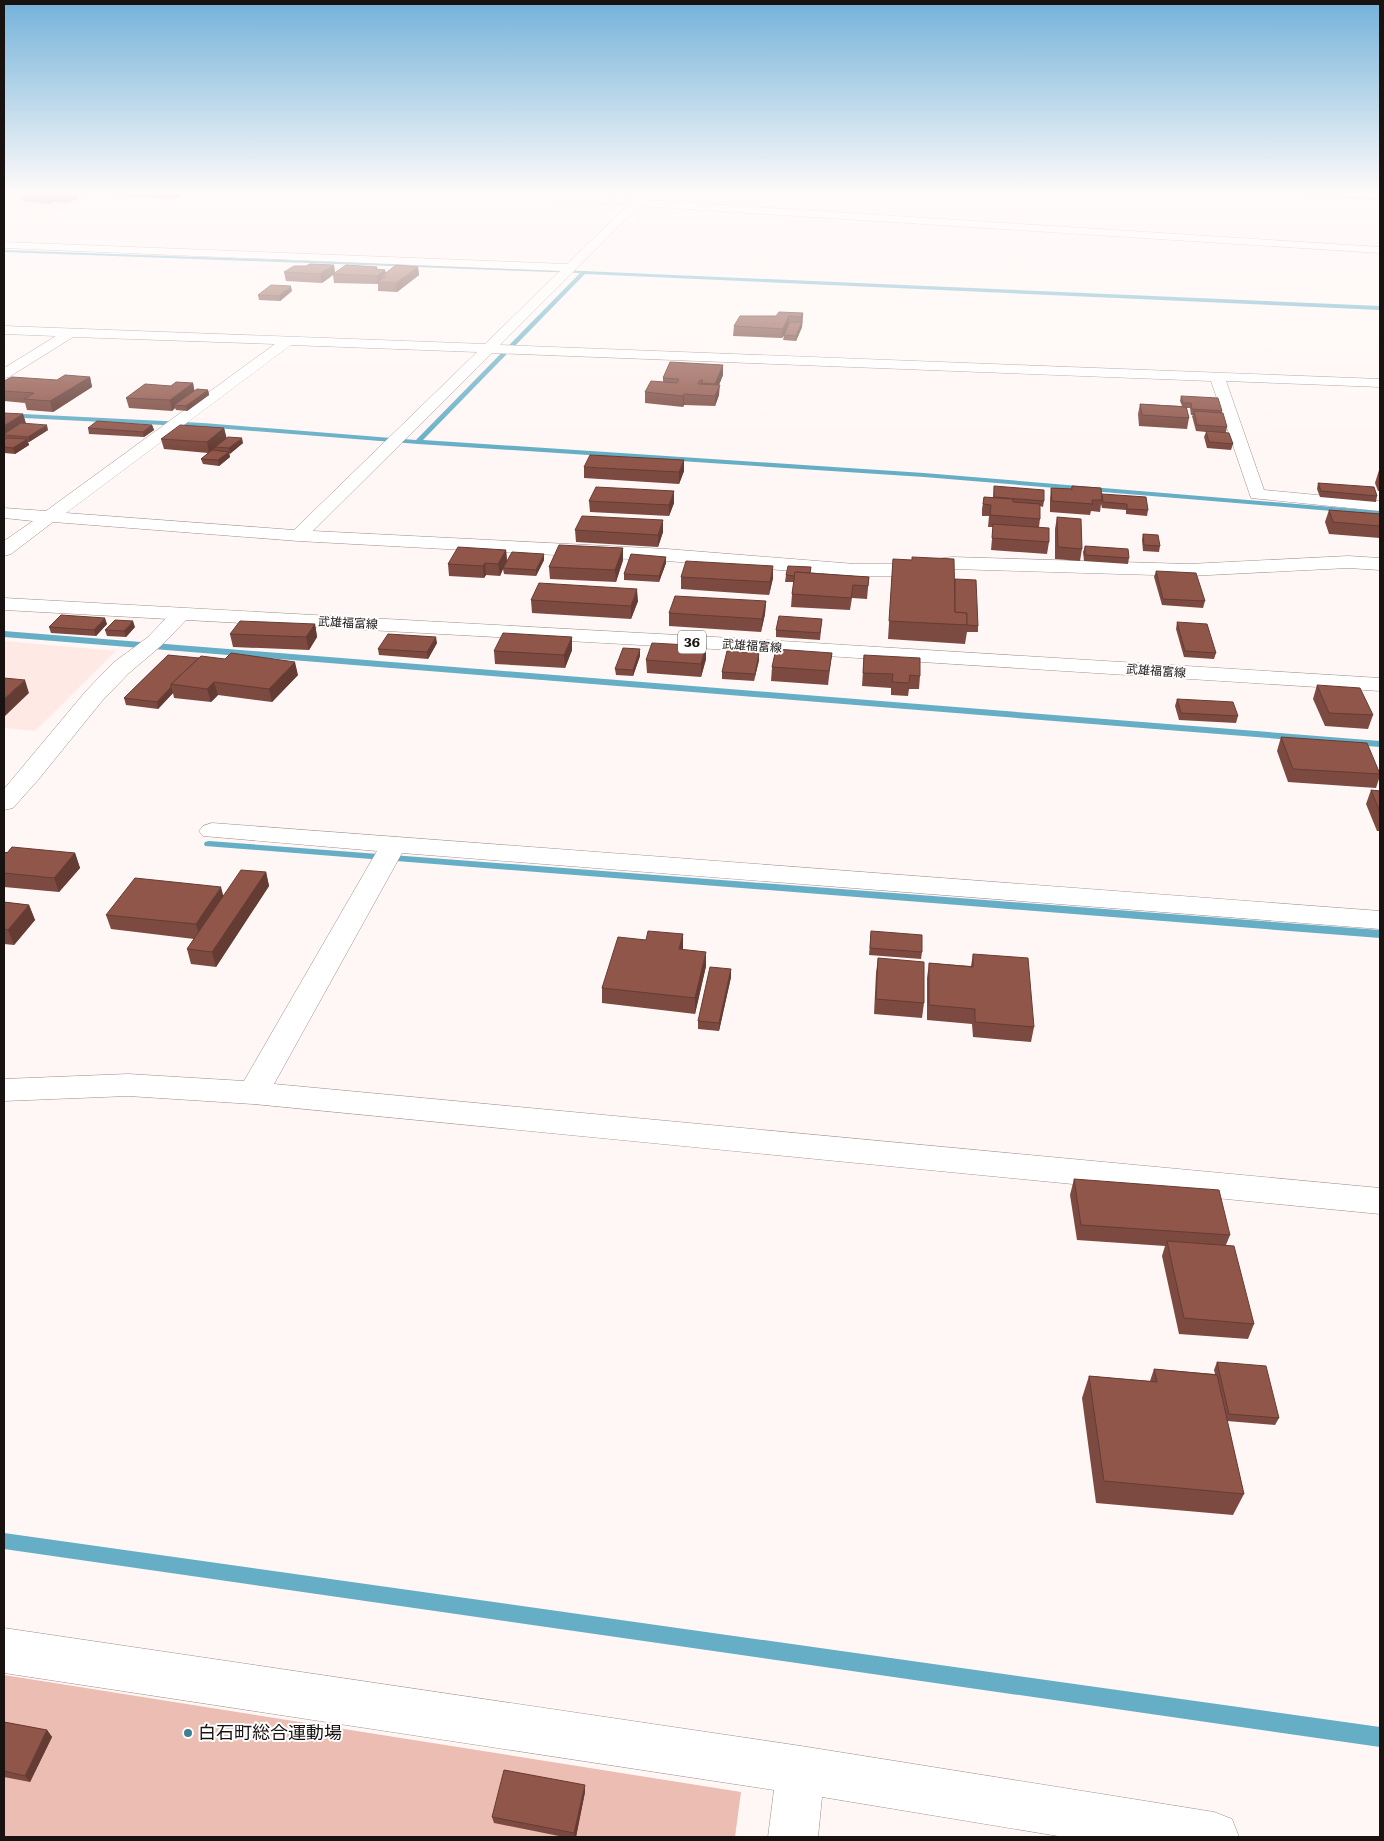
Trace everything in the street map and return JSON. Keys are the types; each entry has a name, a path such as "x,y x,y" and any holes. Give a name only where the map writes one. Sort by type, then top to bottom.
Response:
{"street":[{"path":"298,536 395,440 493,350 562,277"},
{"path":"4,330 1380,383"},
{"path":"4,374 70,333"},
{"path":"4,550 287,342"},
{"path":"1217,377 1256,494 1380,506"},
{"path":"4,513 298,536 667,555 856,570 895,570 952,563 1189,570 1348,562 1380,564"},
{"name":"武雄福富線","path":"4,604 732,644 1380,686"},
{"path":"4,803 30,775 94,696 121,668 148,646 181,614"},
{"path":"212,831 388,855 1380,920"},
{"path":"252,1093 388,855"},
{"path":"4,1090 128,1085 252,1093 1380,1201"},
{"path":"4,1650 800,1770 1214,1837"},
{"path":"793,1837 800,1770"}],"shaded area":[{"path":"4,641 116,651 35,731 4,728"},
{"name":"白石町総合運動場","path":"4,1675 741,1792 735,1837 4,1837"}],"building":[{"path":"385,277 404,277 396,283 377,282"},
{"path":"271,285 291,286 279,296 258,295"},
{"path":"779,312 803,313 801,317 789,316 783,329 734,326 740,316 776,316"},
{"path":"790,322 802,322 796,336 784,335"},
{"path":"670,362 723,365 715,384 701,383 703,380 700,380 698,384 720,385 715,396 684,394 683,396 645,392 651,381 677,383 679,379 663,378"},
{"path":"65,375 90,377 50,401 24,399 34,393 4,391 4,381 12,377 57,380"},
{"path":"176,382 193,383 170,400 126,398 145,384 171,386"},
{"path":"197,389 208,390 186,406 174,405"},
{"path":"1181,396 1218,398 1222,411 1192,409 1191,403 1183,403"},
{"path":"1140,404 1186,407 1189,418 1142,415"},
{"path":"1194,411 1223,413 1227,427 1197,425"},
{"path":"4,413 23,414 4,426"},
{"path":"97,421 152,425 143,432 88,428"},
{"path":"21,423 47,425 28,437 4,435"},
{"path":"180,425 224,428 207,442 161,439"},
{"path":"1206,431 1229,433 1233,444 1209,442"},
{"path":"228,437 242,438 229,448 215,447"},
{"path":"7,438 27,439 13,448 4,447 4,440"},
{"path":"212,450 229,452 218,460 201,459"},
{"path":"590,455 684,460 679,472 584,467"},
{"path":"1318,483 1374,487 1377,496 1321,491"},
{"path":"994,486 1044,490 1044,501 994,497"},
{"path":"1072,486 1101,488 1102,500 1092,500 1093,504 1052,501 1051,488 1072,489"},
{"path":"596,487 674,491 669,505 589,501"},
{"path":"1102,494 1146,497 1148,510 1127,509 1127,504 1103,502"},
{"path":"984,497 1013,499 1013,502 1040,504 1040,519 990,515 991,505 983,504"},
{"path":"1329,510 1380,514 1380,526 1333,522"},
{"path":"582,516 663,520 658,535 575,530"},
{"path":"1057,517 1081,519 1082,549 1058,547"},
{"path":"993,524 1049,528 1049,542 992,538"},
{"path":"1143,534 1158,535 1160,546 1144,545"},
{"path":"559,545 623,548 615,570 549,567"},
{"path":"1085,546 1128,549 1129,558 1085,555"},
{"path":"458,547 506,550 498,564 485,563 483,566 448,564"},
{"path":"512,552 544,554 536,570 503,568"},
{"path":"631,554 666,557 659,576 624,574"},
{"path":"912,557 954,559 955,612 967,613 967,625 889,621 893,559 912,560"},
{"path":"686,561 773,566 770,582 681,577"},
{"path":"788,566 811,567 810,573 795,572 795,576 786,575"},
{"path":"1156,571 1196,573 1205,601 1163,599"},
{"path":"795,572 869,577 868,586 853,585 851,598 792,594"},
{"path":"955,579 976,580 978,626 967,625 967,613 955,612"},
{"path":"539,583 637,589 631,606 531,600"},
{"path":"675,596 766,601 762,619 669,613"},
{"path":"61,615 105,618 94,630 49,627"},
{"path":"779,616 822,619 820,633 776,630"},
{"path":"115,620 133,621 124,631 105,630"},
{"path":"240,621 315,624 306,637 230,634"},
{"path":"1177,622 1207,624 1216,653 1185,651"},
{"path":"503,633 572,637 564,655 494,651"},
{"path":"388,634 436,637 427,652 378,649"},
{"path":"652,643 706,646 701,664 646,660"},
{"path":"623,648 640,649 633,670 615,669"},
{"path":"776,649 832,653 829,671 772,667"},
{"path":"727,651 759,653 755,674 722,672"},
{"path":"231,653 295,662 269,689 214,682 207,689 171,684 201,656 225,659"},
{"path":"168,655 199,658 171,684 171,687 157,702 124,698"},
{"path":"864,655 920,658 920,676 910,675 909,683 892,682 893,674 863,673"},
{"path":"4,678 25,680 4,699"},
{"path":"1317,685 1360,688 1373,715 1329,713"},
{"path":"1177,699 1233,702 1238,716 1181,713"},
{"path":"1281,737 1367,743 1380,774 1293,769"},
{"path":"1371,790 1380,791 1380,812"},
{"path":"12,847 75,853 54,878 4,873 4,852 7,853"},
{"path":"241,870 266,872 212,952 187,949"},
{"path":"135,878 221,887 196,924 106,915"},
{"path":"4,902 29,905 8,930 4,929"},
{"path":"648,931 683,934 679,949 706,952 695,998 602,988 618,937 646,940"},
{"path":"871,931 922,935 922,952 870,948"},
{"path":"973,954 1028,958 1034,1027 975,1022 975,1009 929,1005 929,963 973,967"},
{"path":"878,958 924,962 924,1003 876,999"},
{"path":"710,967 731,969 719,1023 698,1021"},
{"path":"1074,1179 1219,1190 1230,1235 1081,1225"},
{"path":"1167,1241 1234,1246 1254,1324 1184,1318"},
{"path":"1217,1362 1266,1366 1279,1418 1229,1414"},
{"path":"1154,1369 1217,1375 1244,1494 1104,1481 1089,1376 1157,1382"},
{"path":"4,1722 47,1730 25,1776 4,1771"},
{"path":"504,1770 585,1785 574,1833 492,1817"}],"waterway":[{"path":"418,442 579,277"},
{"path":"693,277 1380,308"},
{"path":"4,415 203,425 418,442"},
{"path":"418,442 924,475 1380,513"},
{"path":"4,634 1380,744"},
{"path":"209,844 1380,934"},
{"path":"4,1541 1380,1737"}],"place":[{"name":"白石町総合運動場","path":"188,1733"}]}
